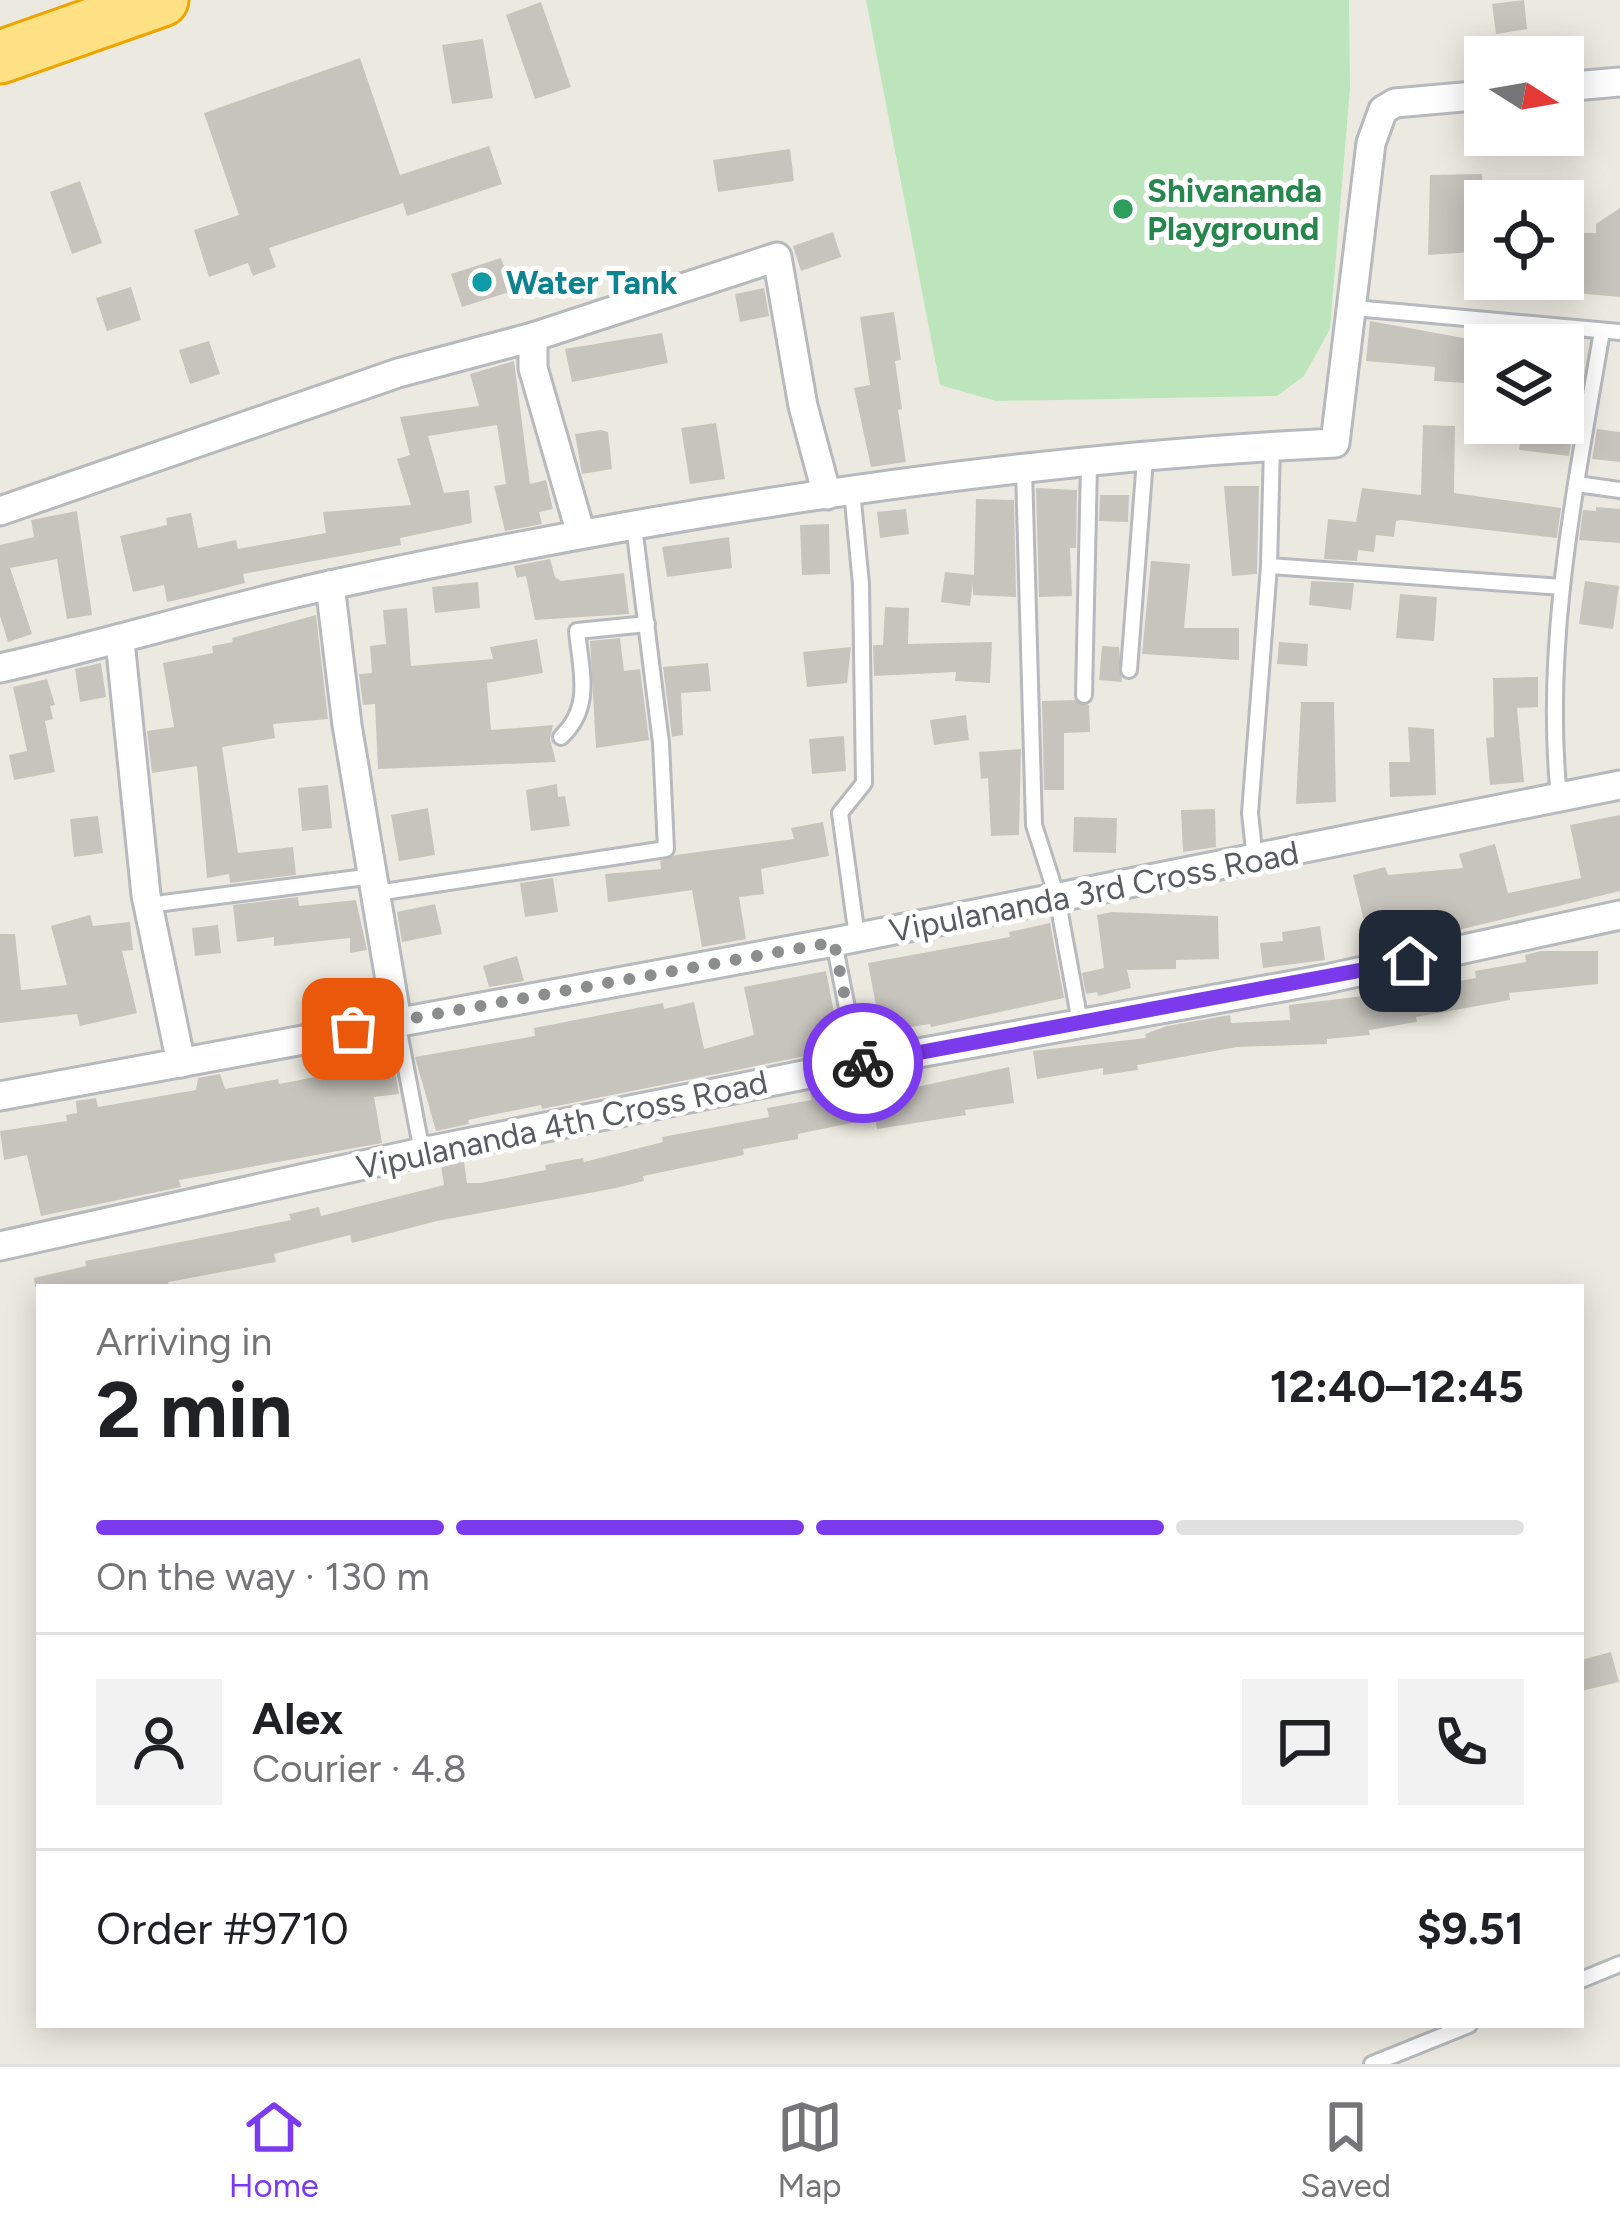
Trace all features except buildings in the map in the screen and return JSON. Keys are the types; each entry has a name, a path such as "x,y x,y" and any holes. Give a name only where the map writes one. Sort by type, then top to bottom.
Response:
{"highway":[{"path":"0,22 61,0"},
{"path":"0,57 162,0"}],"street":[{"path":"1584,85 1620,82"},
{"path":"0,668 331,585 581,534 839,493 1024,470 1335,443 1371,143 1383,110 1395,103 1464,96"},
{"path":"0,511 398,373 533,337 777,257 803,406 839,493"},
{"path":"533,337 533,368 581,534"},
{"path":"331,585 347,725 397,1021"},
{"path":"120,641 148,905 181,1063"},
{"name":"Vipulananda 3rd Cross Road","path":"0,1096 846,939 1620,785"},
{"name":"Vipulananda 4th Cross Road","path":"0,1246 422,1152 858,1064 1326,979 1620,916"}],"lane":[{"path":"1354,308 1620,332"},
{"path":"1560,797 1554,740 1562,587 1602,332"},
{"path":"1255,860 1250,813 1273,446"},
{"path":"1129,670 1145,459"},
{"path":"1084,694 1089,464"},
{"path":"1024,470 1034,825 1057,897 1080,1022"},
{"path":"1576,484 1620,490"},
{"path":"839,493 861,584 864,783 840,813 858,1064"},
{"path":"148,905 666,849 662,742 634,526"},
{"path":"1269,566 1562,587"},
{"path":"561,737 579,721 584,700 577,631 647,624"},
{"path":"397,1021 422,1152"},
{"path":"1584,1979 1620,1964"},
{"path":"1372,2064 1462,2028"}],"green space":[{"name":"Shivananda Playground","path":"866,0 1349,0 1350,88 1330,329 1304,376 1277,396 996,401 940,385"}],"way so far":[{"path":"353,1029 834,942 858,1064 863,1063"}],"place":[{"name":"Shivananda Playground","path":"1123,209"},
{"name":"Water Tank","path":"482,282"}],"route":[{"path":"863,1063 1410,961"}]}
